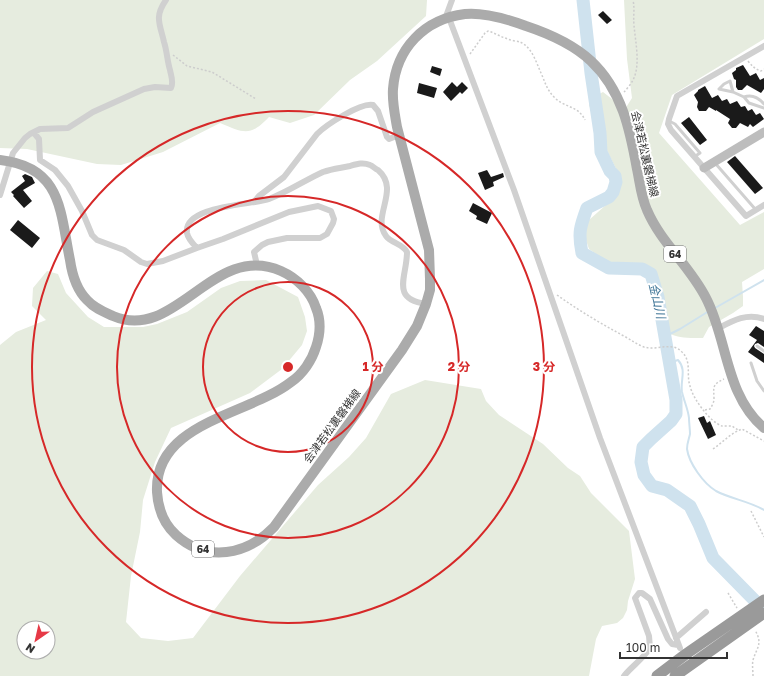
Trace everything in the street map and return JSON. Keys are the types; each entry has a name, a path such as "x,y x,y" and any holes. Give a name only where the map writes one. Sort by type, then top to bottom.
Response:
{"highway":[{"path":"675,676 747,618 764,600"},
{"path":"657,676 747,618 764,613"}],"main road":[{"name":"会津若松裏磐梯線","path":"5,160 27,166 38,172 50,186 58,202 64,224 72,270 78,287 87,300 102,311 119,319 136,321 150,319 165,312 222,274 238,268 257,265 286,273 294,278 308,292 316,308 320,323 318,342 313,356 303,371 293,381 270,396 223,415 187,435 173,447 164,461 158,477 157,485 158,502 164,520 185,542 209,551 226,553 246,547 266,535 274,527 402,350 417,326 430,290 429,250 399,136 392,98 396,68 405,50 413,39 432,25 447,18 465,14 477,14 508,20 554,36 590,61 602,73 619,99 631,139 641,192 647,210 670,249 699,286 719,328 734,386 745,405 764,428"}],"street":[{"path":"0,195 5,160 30,134 40,129 68,128 93,112 144,89 155,87 171,88 173,85 166,48 158,18 161,8 166,0"},
{"path":"452,0 447,18 514,190 600,438 679,647 672,644 668,639 650,599 642,593 639,593 636,598 649,636 650,648 643,658 630,668 624,676"},
{"path":"764,46 677,96 669,121 671,130 746,216 764,205"},
{"path":"254,202 259,196 284,177 317,134 350,112 370,104 373,105 378,111 387,138 389,139 399,136"},
{"path":"704,168 764,132"},
{"path":"34,133 39,139 40,160 55,170 68,186 82,211 92,235 97,240 124,250 141,262 147,264 163,261 223,239 289,212 318,206 331,211 334,219 327,234 320,238 287,238 268,242 254,252 257,265"},
{"path":"197,248 189,238 187,232 191,222 204,212 268,200 324,172 362,163 372,166 382,174 387,182 387,199 381,223 386,236 405,248 407,252 403,287 404,293 408,298 426,304"},
{"path":"719,328 738,318 756,316 764,319"},
{"path":"676,638 706,612"}],"lane":[{"path":"733,92 730,81 719,89 733,92 744,97 749,102 764,108"},
{"path":"744,97 757,97 764,104"},
{"path":"714,162 756,210"},
{"path":"757,346 764,351"},
{"path":"750,363 757,381 764,390"}],"path":[{"path":"619,99 634,80 636,68 636,39 634,24 635,10 633,0"},
{"path":"465,61 485,32 488,31 508,40 521,42 527,47 534,57 544,84 550,93 561,104 577,110 585,120"},
{"path":"166,48 187,66 212,72 256,99"},
{"path":"745,57 753,67 761,71 764,69"},
{"path":"547,288 597,322 635,343 651,349 670,346 680,350 686,356 689,367 689,386 695,399 709,416 719,424 732,426 738,430"},
{"path":"705,410 710,409 714,400 712,393 713,388 721,381 726,379"},
{"path":"713,449 724,442 734,432 742,429 764,441"},
{"path":"751,511 764,537"},
{"path":"728,593 747,618 760,640 759,647 753,660 753,676"}],"shaded area":[{"path":"0,0 427,0 426,16 377,61 350,80 314,115 290,123 269,117 257,128 246,131 241,131 220,123 163,152 121,165 97,164 27,149 0,148"},
{"path":"624,0 764,0 764,39 672,95 659,133 740,225 764,212 764,269 742,282 743,306 709,327 703,338 680,337 667,332 663,320 658,286 646,270 635,264 618,266 600,260 596,254 589,249 585,237 586,226 589,220 607,204 617,189 617,171 605,146 589,105 591,98 603,92 625,109 632,98 627,59"},
{"path":"47,271 58,274 66,293 88,317 104,327 143,327 157,324 187,312 221,288 240,281 266,280 298,297 305,317 307,331 302,345 282,369 250,393 171,428 155,462 143,500 140,532 131,576 126,622 141,638 168,641 193,638 240,576 318,485 349,457 366,438 391,394 425,380 481,389 486,401 499,415 543,444 568,468 580,476 591,493 629,531 635,579 628,601 627,610 623,618 617,623 602,626 596,639 589,676 0,676 0,345 16,332 46,320 32,306 33,288"}],"building":[{"path":"603,11 612,20 607,24 598,15"},
{"path":"743,65 750,76 756,73 760,80 764,78 764,89 761,93 747,85 742,90 738,90 736,87 736,80 734,79 732,73 736,70 736,68"},
{"path":"432,66 442,69 440,76 430,72"},
{"path":"452,82 457,87 462,82 468,88 462,94 460,92 451,101 443,92"},
{"path":"419,83 437,88 434,98 417,93"},
{"path":"705,86 712,98 718,95 722,101 727,99 730,104 737,101 741,107 745,106 748,111 752,109 756,115 760,113 764,119 753,127 750,124 748,127 740,123 736,128 732,128 728,123 730,119 716,110 709,107 706,111 699,111 697,107 698,102 694,95 698,90"},
{"path":"689,117 707,140 700,145 681,123"},
{"path":"735,156 763,188 755,194 727,162"},
{"path":"487,170 491,177 503,173 504,177 493,182 494,186 485,190 478,173"},
{"path":"25,174 32,177 35,183 23,190 32,201 24,208 11,192 25,181 22,176"},
{"path":"473,203 492,213 487,224 476,219 477,216 469,211"},
{"path":"18,220 40,238 32,248 10,230"},
{"path":"756,326 764,331 764,347 758,343 754,346 764,354 764,363 748,352 757,340 749,335"},
{"path":"704,416 707,423 710,421 716,435 708,439 698,418"}],"waterway":[{"name":"金山川","path":"583,0 591,73 600,133 601,152 610,171 615,176 616,182 613,192 609,197 587,208 580,230 582,253 609,268 642,269 651,274 658,297 676,400 676,414 671,421 643,447 641,462 644,475 652,486 667,490 690,506 713,558 764,610"},
{"path":"715,308 764,280"},
{"path":"664,337 709,311"},
{"path":"669,363 678,360 683,371 682,392 690,430 687,449 697,472 706,483 716,491 764,510"}]}
